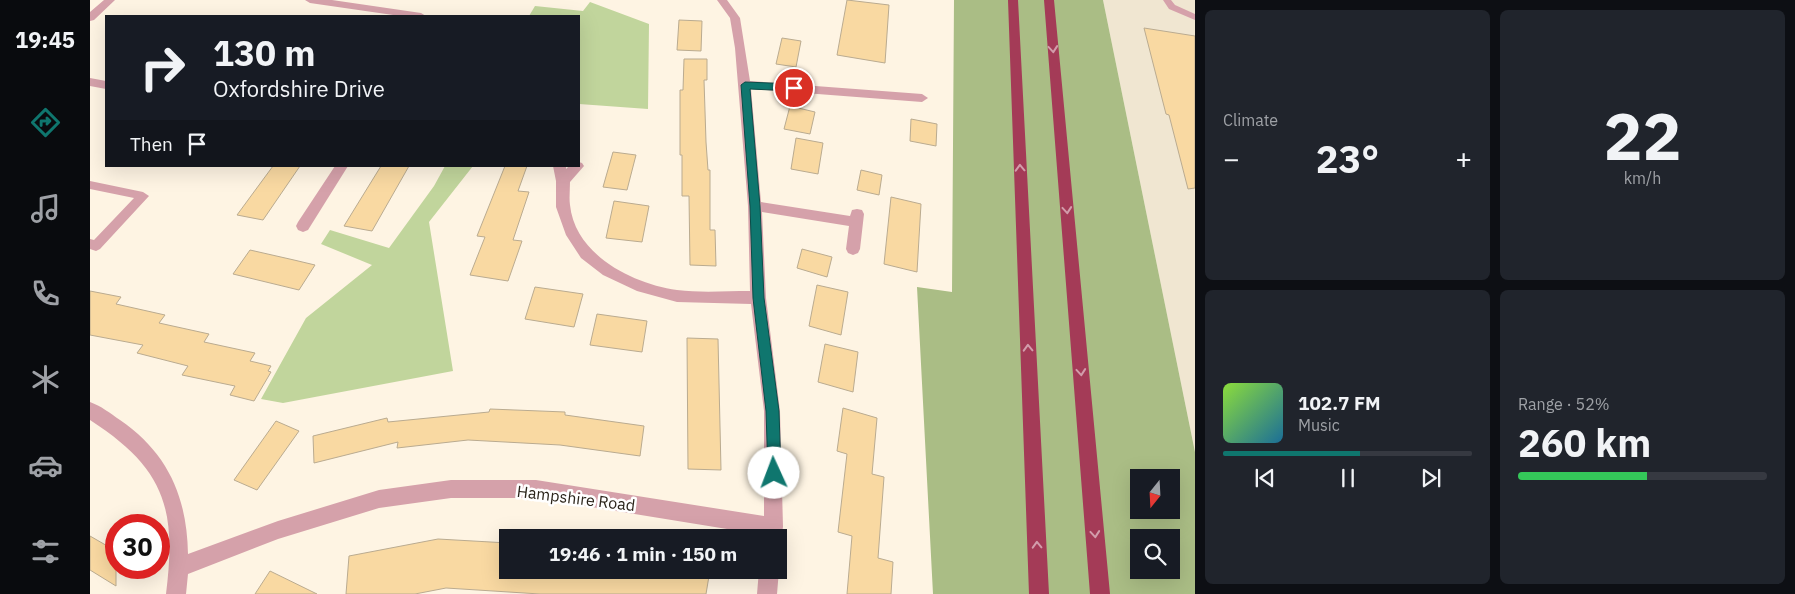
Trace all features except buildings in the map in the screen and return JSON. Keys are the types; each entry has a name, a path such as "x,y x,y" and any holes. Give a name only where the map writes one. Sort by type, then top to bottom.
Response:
{"highway":[{"path":"1013,0 1039,594"},
{"path":"1049,0 1100,594"}],"street":[{"path":"90,18 110,0"},
{"path":"310,0 414,15"},
{"path":"722,0 734,18 741,48 745,85 755,206 758,298 772,411 773,529"},
{"path":"90,82 105,85"},
{"path":"745,85 922,98"},
{"path":"304,226 341,167"},
{"path":"558,167 563,181 563,207 573,235 586,254 608,271 642,287 677,296 758,298"},
{"path":"563,181 577,167"},
{"path":"755,206 856,217 853,250"},
{"path":"90,410 115,426 154,463 167,485 175,514 180,567 176,594"},
{"name":"Hampshire Road","path":"180,567 278,530 379,499 452,489 536,490 756,529"},
{"path":"767,594 769,579"}],"lane":[{"path":"1167,0 1172,7 1195,17"},
{"path":"90,185 143,196 96,246 90,244"}],"shaded area":[{"path":"1103,0 1195,0 1195,452 1161,285"}],"green space":[{"path":"954,0 1103,0 1195,452 1195,594 933,594 917,287 952,292"},
{"path":"590,2 649,24 648,109 580,104 580,15 530,15 535,6 583,11"},
{"path":"444,167 472,167 429,222 453,371 283,403 261,399 306,318 372,265 321,244 330,230 389,248 434,186"}],"route":[{"path":"774,473 772,411 758,298 755,206 745,85 794,88"}]}
